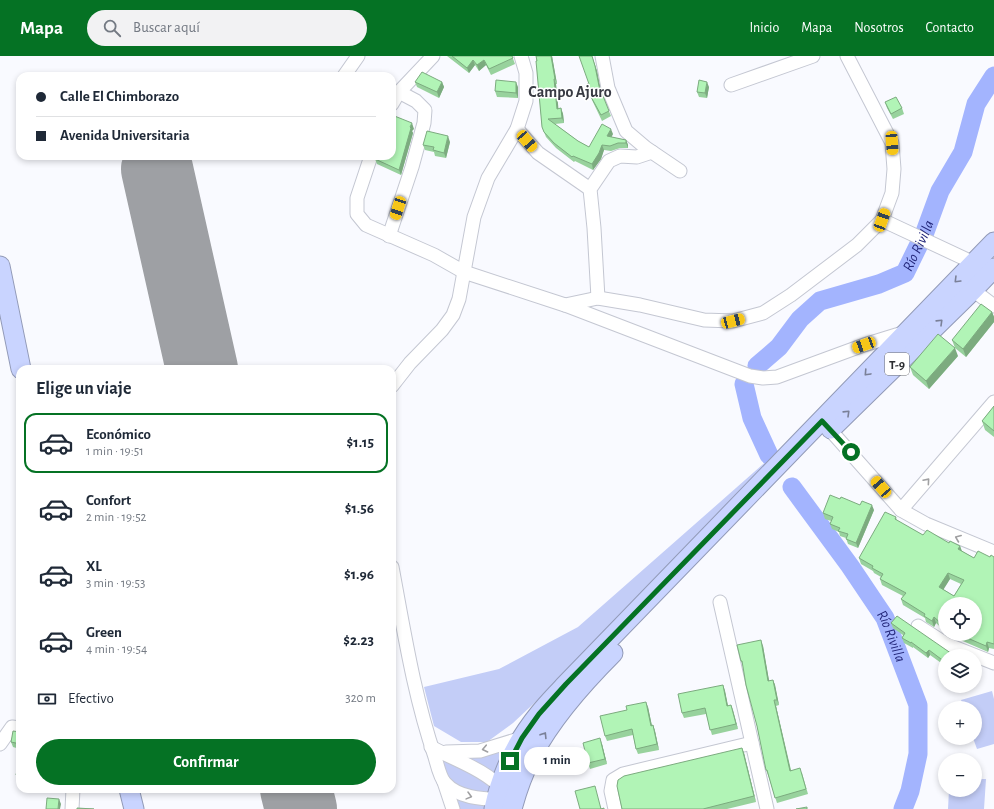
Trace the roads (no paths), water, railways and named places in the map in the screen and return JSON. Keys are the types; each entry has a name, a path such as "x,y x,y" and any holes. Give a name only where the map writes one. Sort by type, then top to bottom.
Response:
{"highway":[{"name":"T-9","path":"503,801 550,726 569,702 610,656 769,491 906,331 994,242"},
{"path":"0,266 20,365"},
{"name":"T-9","path":"503,801 510,761 522,738 539,714 566,684 826,425 973,290 994,268"},
{"path":"130,793 134,809"}],"street":[{"path":"347,72 358,56"},
{"path":"396,97 399,92 433,56"},
{"path":"396,381 410,363 442,330 452,315 459,299 474,217 488,178 517,130 526,101 526,73 521,56"},
{"path":"602,56 608,88 626,131 652,152 680,171"},
{"path":"731,85 813,56"},
{"path":"564,305 598,298 640,305 704,320 733,321 763,313 791,295 857,245 882,220 892,193 894,169 892,143 847,56"},
{"path":"389,236 412,167 424,123 424,110 416,101 399,92"},
{"path":"517,130 538,153 590,189"},
{"path":"598,298 590,189 609,161 620,156 637,157 652,152"},
{"path":"370,160 357,198 357,214 366,225 434,255 464,272 564,305 750,376 763,378 777,377 906,331"},
{"path":"882,220 974,263"},
{"path":"973,290 994,306"},
{"path":"901,510 994,402"},
{"path":"826,425 901,510 926,524 994,552"},
{"path":"396,588 421,713 437,750 444,782 453,809"},
{"path":"720,602 766,809"},
{"path":"918,626 946,644 994,663"},
{"path":"0,744 12,727 16,728"},
{"path":"437,750 480,751 522,738"},
{"path":"615,809 611,791 613,780 623,774 752,743"},
{"path":"437,750 475,768 503,801"},
{"path":"444,782 454,790 465,795 503,801"},
{"path":"72,809 73,793"}],"waterway":[{"name":"Río Rivilla","path":"757,366 779,347 800,319 820,301 879,284 905,273 925,232 940,191 963,152 976,104 994,76"},
{"name":"Río Rivilla","path":"744,384 752,418 769,455"},
{"name":"Río Rivilla","path":"792,487 850,566 885,618 918,705 918,754 910,791 903,809"}],"district":[{"name":"Campo Ajuro","path":"570,91"}]}
